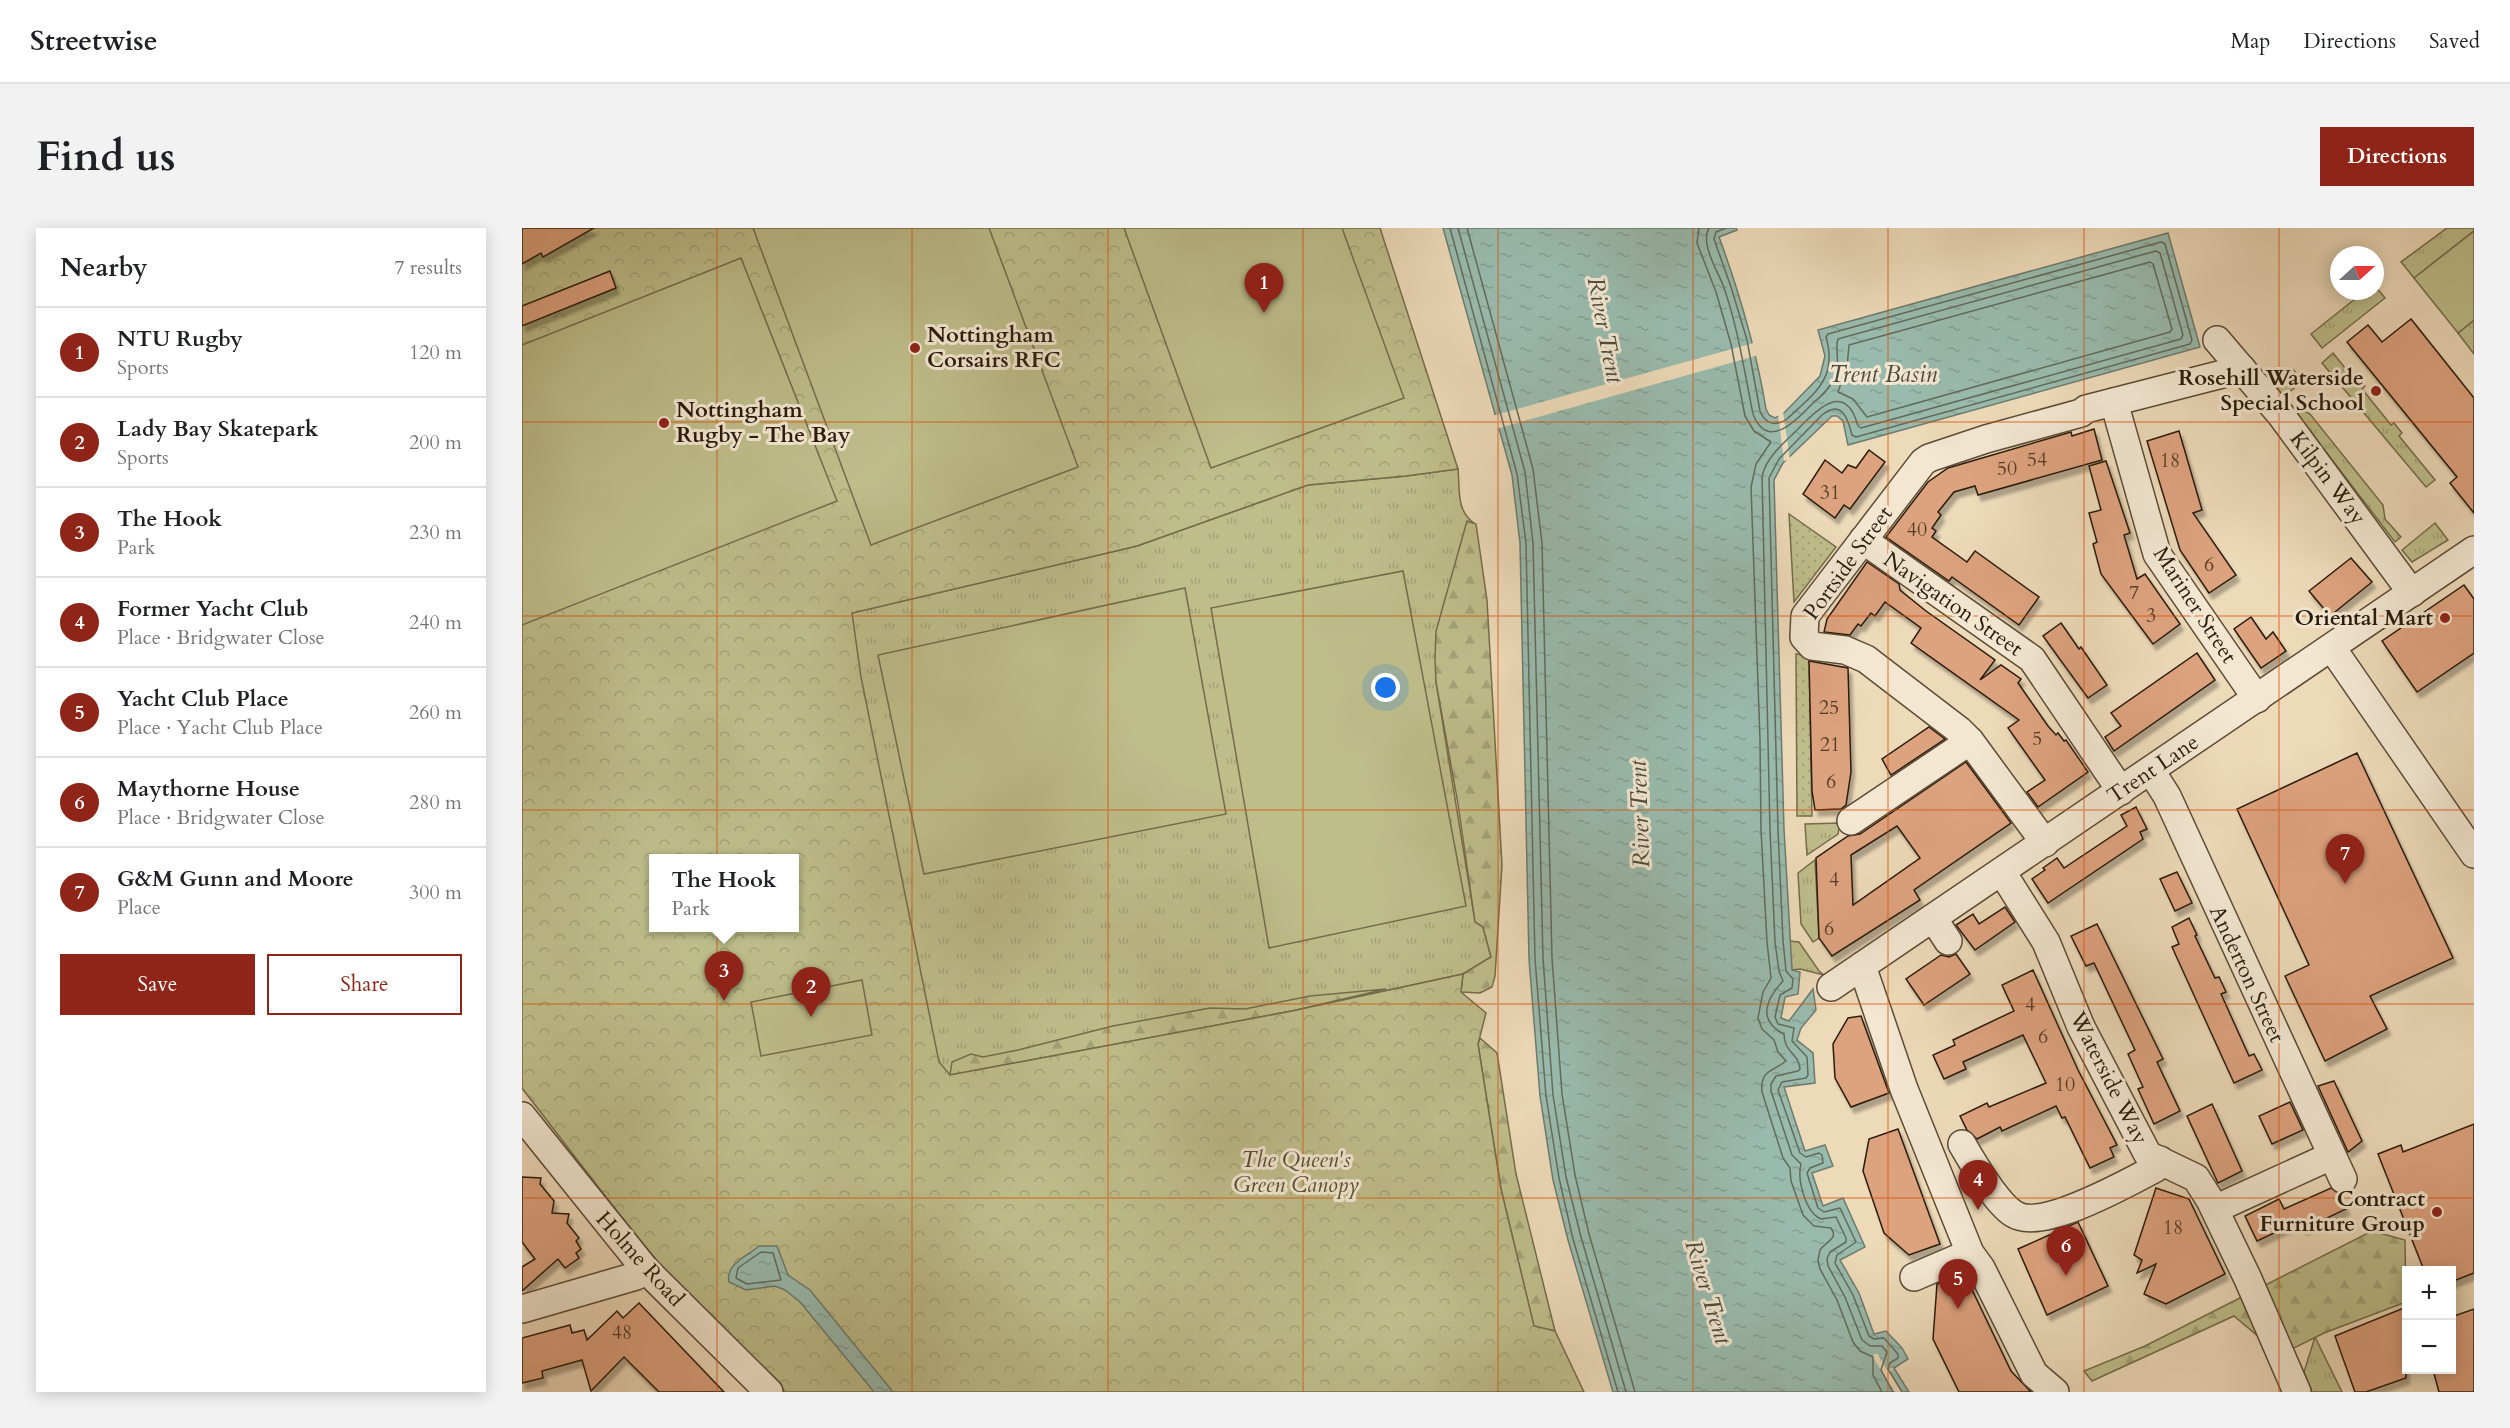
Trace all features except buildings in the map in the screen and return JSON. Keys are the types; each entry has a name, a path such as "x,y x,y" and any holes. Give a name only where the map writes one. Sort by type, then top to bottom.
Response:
{"street":[{"name":"Kilpin Way","path":"2217,340 2281,415 2412,593"},
{"name":"Portside Street","path":"2045,843 1970,741 1866,659 1845,650 1812,646 1805,640 1803,627 1808,611 1923,462 1929,458 2122,399 2242,369"},
{"name":"Mariner Street","path":"2122,399 2157,554 2257,699"},
{"name":"Navigation Street","path":"1863,540 2032,659 2121,791"},
{"name":"Trent Lane","path":"1831,987 2474,550"},
{"path":"2332,648 2474,854"},
{"path":"1851,821 1970,741"},
{"name":"Anderton Street","path":"2151,771 2167,796 2337,1168 2215,1209"},
{"name":"Waterside Way","path":"2002,872 2046,942 2081,1027 2148,1155 2196,1178 2215,1209 2297,1392"},
{"path":"1933,918 1948,941"},
{"path":"1862,966 1904,1089 1970,1254 1981,1268 2034,1374 2055,1392"},
{"name":"Holme Road","path":"522,1116 645,1269 768,1392"},
{"path":"1962,1144 1976,1169 2006,1207 2020,1217 2034,1219 2104,1196 2156,1168 2160,1160"},
{"path":"1914,1277 1970,1254"},
{"path":"522,1309 636,1276 645,1269"}],"green space":[{"name":"The Queen's Green Canopy","path":"522,228 1380,228 1458,469 1308,485 1137,546 852,613 861,677 939,1062 950,1075 1292,1011 1463,974 1461,992 1486,1013 1478,1044 1501,1189 1534,1326 1555,1331 1584,1392 786,1392 698,1309 624,1219 522,1088"},
{"name":"Nottingham Corsairs RFC","path":"753,228 989,228 1078,467 871,545"},
{"path":"1124,228 1342,228 1404,398 1211,468"},
{"path":"2447,228 2474,228 2474,231 2414,278 2401,262"},
{"path":"2474,231 2474,320 2458,333 2414,278"},
{"name":"Nottingham Rugby - The Bay","path":"741,258 837,501 522,625 522,345"},
{"path":"2354,300 2382,300 2322,348 2311,334"},
{"path":"2474,320 2474,354 2458,333"},
{"path":"2333,353 2353,378 2356,376 2365,386 2362,389 2391,425 2394,423 2402,433 2399,436 2435,480 2426,487 2322,363"},
{"path":"2293,369 2302,382 2283,397 2273,384"},
{"path":"2302,410 2310,414 2383,505 2385,519 2401,537 2395,542 2297,414"},
{"path":"1458,469 1462,506 1468,518 1474,523 1460,546 1436,682 1475,921 1483,927 1491,957 1463,974 1292,1011 950,1076 798,932 799,854 649,854 649,932 652,932 555,1130 522,1088 522,707 852,613 1137,546 1308,485"},
{"path":"1789,514 1836,547 1794,602"},
{"path":"1467,521 1476,524 1487,600 1502,865 1495,976 1492,987 1480,993 1461,992 1463,974 1491,957 1483,927 1475,922 1458,804 1436,682 1435,659 1436,631"},
{"path":"2435,523 2448,540 2412,562 2402,550"},
{"path":"1403,571 1466,906 1269,948 1211,608"},
{"path":"1185,588 1226,814 924,874 878,655"},
{"path":"1796,654 1809,656 1812,816 1797,816"},
{"path":"1840,823 1838,834 1807,855 1805,824"},
{"path":"1815,860 1819,938 1813,942 1801,924 1798,873"},
{"path":"1789,941 1799,942 1824,975 1800,969 1792,970"},
{"path":"862,980 872,1035 761,1056 751,1002"},
{"path":"1386,989 1292,1011 950,1075 952,1062 971,1054 983,1057 1113,1026 1210,1008 1245,1009 1310,996"},
{"path":"1480,1038 1497,1053 1516,1174 1555,1331 1534,1327 1501,1189 1478,1044"},
{"path":"2372,1231 2405,1240 2402,1304 2324,1333 2280,1355 2234,1316 2092,1381 2084,1371 2145,1346"},
{"path":"2315,1337 2342,1392 2312,1392 2304,1372"}],"water":[{"path":"1443,228 1736,228 1737,230 1719,237 1747,322 1766,409 1769,415 1775,418 1783,414 1820,376 1825,356 1818,330 2168,233 2200,347 1848,445 1843,421 1837,416 1832,416 1783,463 1774,480 1784,829 1792,970 1800,972 1798,994 1785,997 1781,1018 1789,1021 1813,989 1816,1010 1801,1028 1797,1040 1813,1053 1815,1083 1784,1087 1805,1151 1825,1145 1833,1166 1812,1173 1823,1206 1843,1198 1865,1247 1840,1260 1859,1293 1874,1334 1886,1331 1902,1348 1908,1359 1894,1368 1909,1392 1613,1392 1568,1240 1553,1180 1540,1096 1529,959 1520,543 1512,475"},
{"path":"759,1246 777,1246 788,1275 810,1290 893,1392 874,1392 800,1302 785,1290 775,1286 746,1290 729,1282 730,1270 734,1265"}],"pier":[{"path":"1757,342 1759,355 1496,429 1492,416"},
{"path":"1783,411 1790,460 1784,461 1778,414"},
{"path":"1877,1353 1887,1370 1894,1368 1890,1372 1903,1392 1895,1392 1872,1356"}],"place":[{"name":"NTU Rugby","path":"1264,313"},
{"name":"Nottingham Corsairs RFC","path":"915,348"},
{"name":"Rosehill Waterside Special School","path":"2376,391"},
{"name":"Nottingham Rugby - The Bay","path":"664,423"},
{"name":"Oriental Mart","path":"2445,618"},
{"name":"G&M Gunn and Moore","path":"2345,884"},
{"name":"The Hook","path":"724,1001"},
{"name":"Lady Bay Skatepark","path":"811,1017"},
{"name":"Former Yacht Club","path":"1978,1210"},
{"name":"Contract Furniture Group","path":"2437,1212"},
{"name":"Maythorne House","path":"2066,1276"},
{"name":"Yacht Club Place","path":"1958,1309"}],"water label":[{"name":"River Trent","path":"1605,330"},
{"name":"Trent Basin","path":"1883,374"},
{"name":"River Trent","path":"1640,814"},
{"name":"River Trent","path":"1708,1292"}]}
